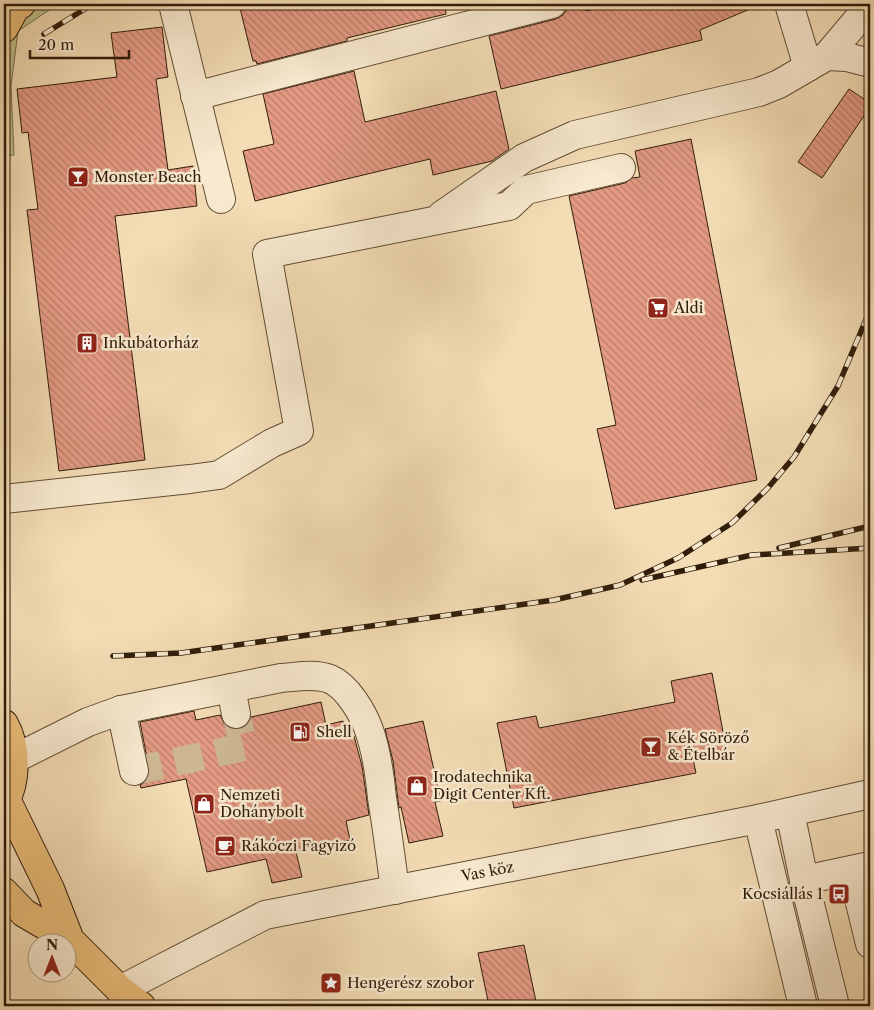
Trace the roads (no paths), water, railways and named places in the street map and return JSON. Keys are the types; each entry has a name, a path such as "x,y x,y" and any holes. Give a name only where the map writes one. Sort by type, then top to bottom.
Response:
{"main road":[{"path":"4,28 15,8 21,4"},
{"path":"4,724 8,732 14,759 13,780 5,801 50,889 67,932"},
{"path":"4,892 24,913 56,932"},
{"path":"78,948 130,998"}],"street":[{"path":"173,4 221,199"},
{"path":"195,96 552,4"},
{"path":"789,4 818,61"},
{"path":"432,221 524,158 575,136 759,92 779,84 818,61 870,5"},
{"path":"818,61 847,57 870,62"},
{"path":"4,499 219,475 272,443 299,431 267,254 509,206 526,190 621,168"},
{"path":"14,759 88,722 121,710 234,701 280,678 319,676 332,679 352,698 369,730 378,768 395,890"},
{"path":"121,710 134,771"},
{"name":"Vas köz","path":"130,998 265,915 790,812 870,794"},
{"path":"790,812 804,880 835,1006"},
{"path":"758,818 802,1006"},
{"path":"804,880 861,868 870,944"}],"tunnel":[{"path":"134,771 244,747 236,714"}],"railway":[{"path":"44,34 93,4"},
{"path":"113,656 181,653 554,600 620,585 678,558 732,523 767,489 794,457 838,386 870,310"},
{"path":"779,548 870,526"},
{"path":"642,580 752,555 870,548"}],"place":[{"name":"Monster Beach","path":"78,177"},
{"name":"Aldi","path":"658,308"},
{"name":"Inkubátorház","path":"87,343"},
{"name":"Shell","path":"300,732"},
{"name":"Kék Söröző & Ételbár","path":"651,747"},
{"name":"Irodatechnika Digit Center Kft.","path":"417,786"},
{"name":"Nemzeti Dohánybolt","path":"204,804"},
{"name":"Rákóczi Fagyizó","path":"225,846"},
{"name":"Kocsiállás 1","path":"839,894"},
{"name":"Hengerész szobor","path":"331,983"}]}
